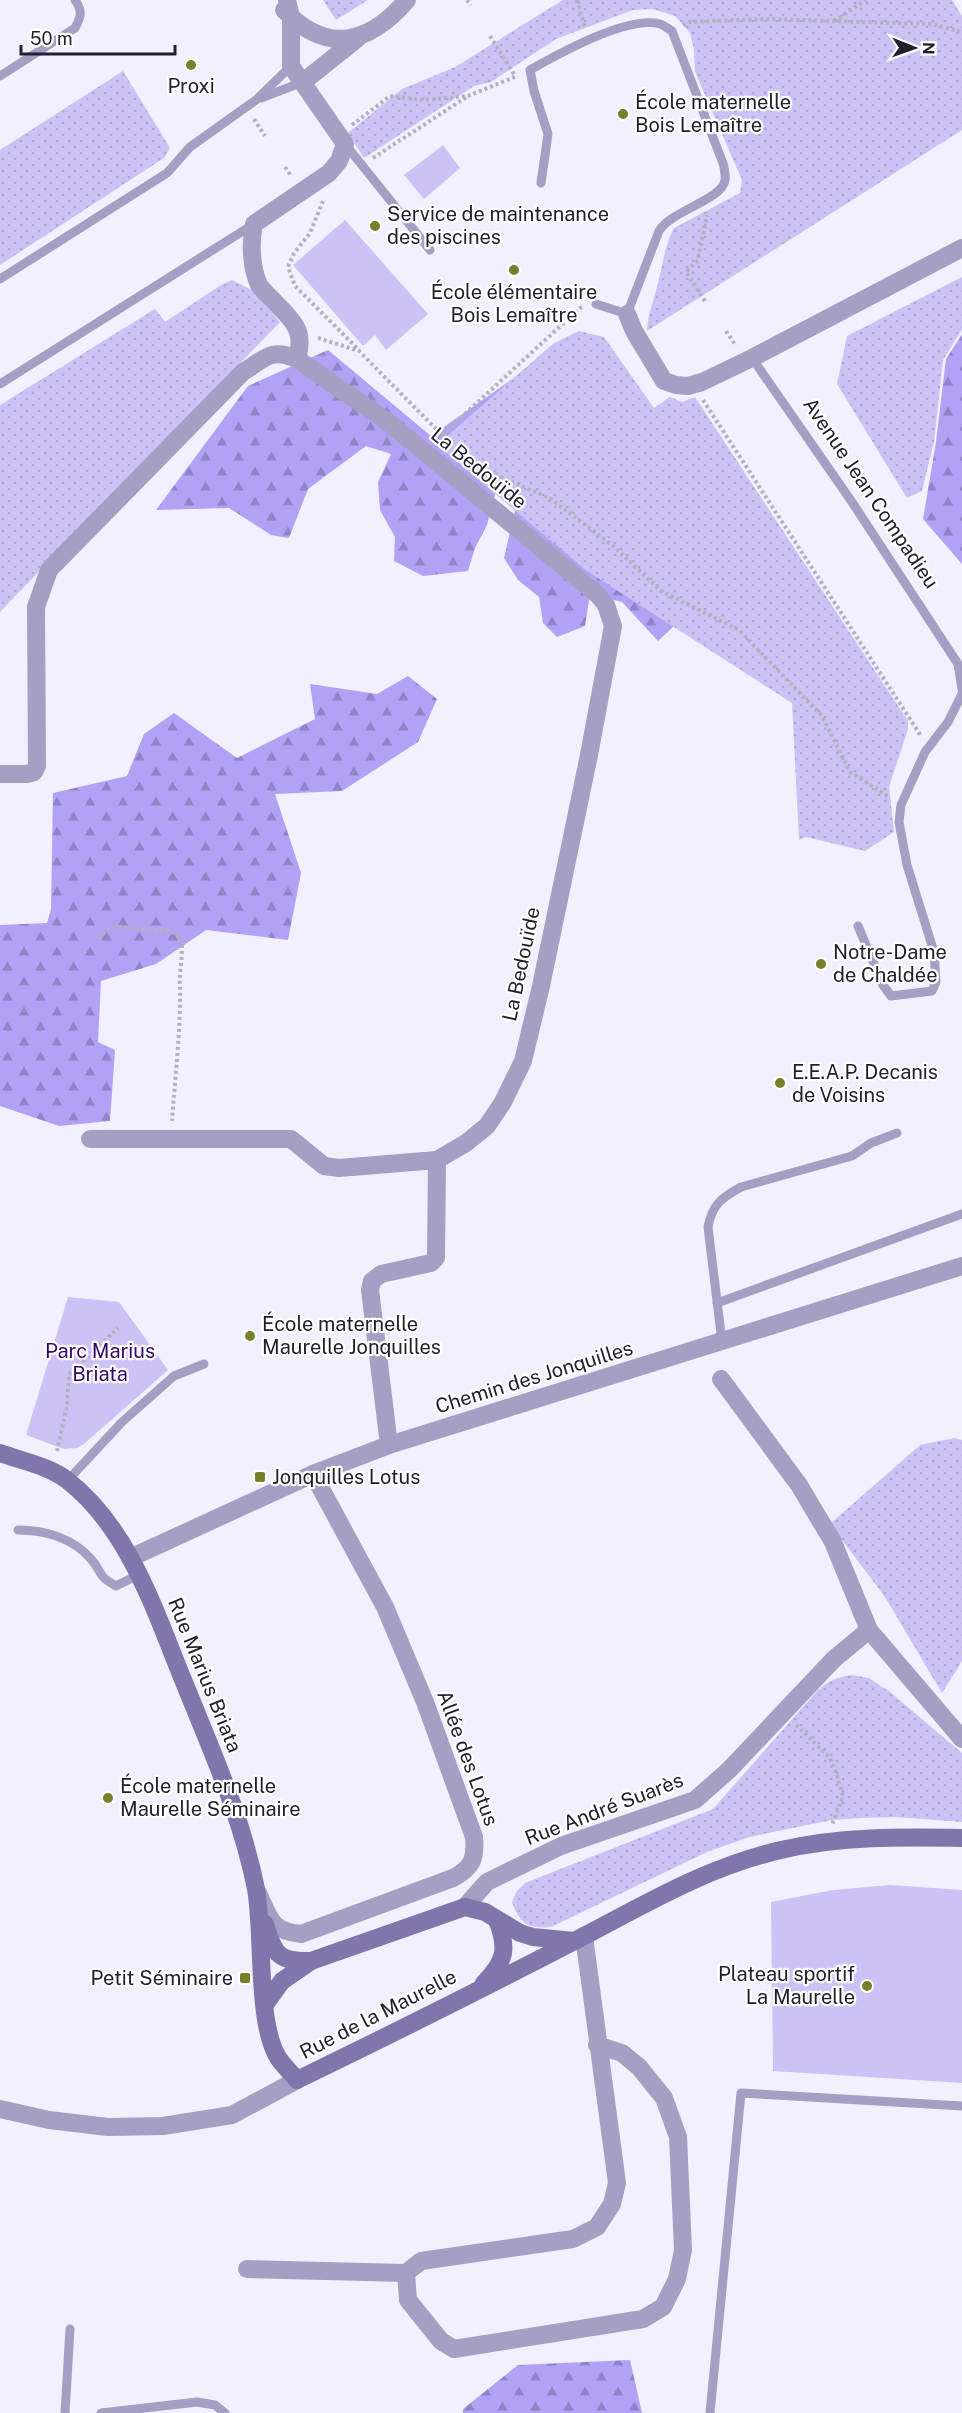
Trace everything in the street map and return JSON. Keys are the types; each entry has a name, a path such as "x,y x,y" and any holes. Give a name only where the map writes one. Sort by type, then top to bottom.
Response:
{"street":[{"path":"274,0 289,8 312,32 329,38 358,38"},
{"path":"303,82 358,38 379,27 407,0"},
{"path":"289,8 291,66 342,139 344,152 329,173 254,224 251,237 252,253 260,286 297,326 301,337 297,359"},
{"path":"627,314 634,332 664,381 688,386 702,382 752,358 962,248"},
{"name":"La Bedouïde","path":"0,774 27,774 34,772 37,766 36,607 49,570 243,372 271,354 280,352 297,359 388,422 598,595 611,615 613,626 589,755 523,1061 503,1102 487,1126 466,1143 436,1160 339,1168 324,1167 291,1139 90,1139"},
{"path":"389,1445 370,1290 372,1281 381,1274 431,1263 436,1258 436,1160"},
{"name":"Chemin des Jonquilles","path":"130,1558 313,1474 389,1445 962,1266"},
{"path":"721,1379 799,1485 833,1542 868,1630 958,1735"},
{"name":"Rue Marius Briata","path":"0,1453 56,1473 68,1480 106,1520 130,1558 233,1802 256,1890 268,2031 278,2058 297,2080"},
{"name":"Allée des Lotus","path":"256,1890 274,1925 285,1933 301,1934 453,1878 465,1871 475,1854 474,1837 425,1702 385,1607 313,1474"},
{"name":"Rue André Suarès","path":"266,2003 282,1981 311,1961 465,1907 487,1882 561,1846 695,1800 729,1770 834,1659 868,1630"},
{"name":"Rue de la Maurelle","path":"297,2080 579,1938 647,1901 708,1873 779,1850 830,1840 962,1838"},
{"name":"Rue André Suarès","path":"256,1890 270,1941 278,1953 290,1962 311,1961"},
{"path":"247,2270 406,2273 421,2261 573,2239 597,2227 612,2204 617,2182 579,1938 533,1937 485,1912 465,1907"},
{"name":"Rue de la Maurelle","path":"479,1988 497,1970 503,1956 503,1937 497,1920"},
{"path":"406,2273 408,2300 441,2341 454,2349 643,2319 663,2307 677,2279 683,2250 678,2137 664,2098 639,2067 622,2053 597,2045"},
{"path":"0,2109 49,2120 108,2127 163,2126 232,2115 297,2080"}],"lane":[{"path":"0,76 75,28 81,17 80,7 75,0"},
{"path":"541,183 548,134 534,91 530,70 565,50 622,28 644,22 662,24 672,31 726,179 720,191 665,222 659,231 627,314 596,304"},
{"path":"0,279 166,173 190,147 256,100 291,66"},
{"path":"256,100 303,82"},
{"path":"342,139 430,250"},
{"path":"0,384 254,224"},
{"name":"Avenue Jean Compadieu","path":"752,358 852,502 958,664 962,689"},
{"path":"858,926 883,985 891,996 932,991 936,982 934,952 901,838 899,822 901,805 929,747 948,722 962,694"},
{"path":"722,1342 708,1227 711,1212 724,1196 741,1187 852,1156 871,1143 897,1132"},
{"path":"717,1303 962,1214"},
{"path":"68,1480 122,1422 174,1376 204,1364"},
{"path":"18,1530 32,1530 69,1541 92,1560 101,1578 116,1586 138,1575"},
{"path":"710,2413 741,2093 962,2106"},
{"path":"65,2413 70,2329"},
{"path":"101,2413 197,2402 225,2413"}],"path":[{"path":"467,0 471,5"},
{"path":"577,0 589,41"},
{"path":"833,22 866,0"},
{"path":"672,31 689,22 765,19 931,24 962,32"},
{"path":"490,36 516,76"},
{"path":"361,165 468,96 530,70"},
{"path":"342,139 390,96 424,100 468,96"},
{"path":"246,107 265,136"},
{"path":"324,196 310,233 294,253 288,267 295,286 442,435 485,470 551,499 613,546 661,591 740,630 822,716 850,772 901,805"},
{"path":"705,301 686,272 698,260 710,197"},
{"path":"442,435 580,308 596,304"},
{"path":"297,326 317,338 360,351"},
{"path":"706,404 929,747"},
{"path":"98,938 108,929 117,927 171,931 181,938 184,953 180,983 182,1003 171,1139"},
{"path":"89,1460 67,1456 56,1451 67,1406 69,1374 118,1328"},
{"path":"782,1712 829,1757 836,1769 843,1796 832,1820"}],"green space":[{"path":"323,0 368,0 336,20"},
{"path":"563,0 952,0 962,16 962,130 647,331 665,252 674,228 740,193 742,180 695,72 694,50 690,33 675,16 653,9 633,10 556,39 491,82 474,86 364,158 348,133 402,89 455,67"},
{"path":"123,71 170,148 164,158 0,265 0,150"},
{"path":"443,145 460,168 424,199 404,175"},
{"path":"345,220 428,314 386,350 375,335 363,346 293,265"},
{"path":"962,277 962,329 943,360 934,442 922,491 907,498 837,384 847,336"},
{"path":"232,280 254,291 280,322 0,612 0,405 155,309 165,322"},
{"path":"579,331 604,337 654,408 670,397 682,402 695,397 908,721 908,729 889,787 894,832 865,851 806,837 799,840 792,703 587,571 437,445 554,343"},
{"path":"962,334 962,564 923,519 936,442 946,359"},
{"path":"558,347 647,406 655,409 670,397 683,589 673,627 658,641 622,602 590,594 585,626 557,637 543,623 539,597 518,580 504,558 516,506 501,471 487,525 475,548 468,571 423,576 394,561 395,537 380,510 378,482 391,454 366,446 308,489 289,538 271,535 229,508 156,510 248,386 328,350 431,436"},
{"path":"408,676 437,699 418,742 342,791 275,794 301,873 288,940 206,930 156,964 101,981 98,1042 115,1050 110,1121 59,1126 0,1106 0,925 47,923 51,909 53,793 127,776 144,734 174,713 237,758 315,719 310,684 377,694"},
{"name":"Parc Marius Briata","path":"68,1297 119,1302 168,1370 84,1444 77,1448 64,1449 26,1435"},
{"path":"954,1438 962,1440 962,1661 942,1693 885,1597 830,1524 920,1445"},
{"path":"851,1675 869,1678 890,1692 962,1753 962,1822 896,1817 832,1820 749,1837 707,1852 551,1927 531,1926 518,1915 512,1902 516,1892 525,1883 713,1809 817,1691 833,1680"},
{"name":"Plateau sportif La Maurelle","path":"890,1885 962,1890 962,2083 773,2071 771,1902 833,1890"},
{"path":"630,2360 642,2413 463,2413 463,2409 518,2365"}],"place":[{"name":"Proxi","path":"191,65"},
{"name":"École maternelle Bois Lemaître","path":"623,114"},
{"name":"Service de maintenance des piscines","path":"375,226"},
{"name":"École élémentaire Bois Lemaître","path":"514,270"},
{"name":"Notre-Dame de Chaldée","path":"821,964"},
{"name":"E.E.A.P. Decanis de Voisins","path":"780,1083"},
{"name":"École maternelle Maurelle Jonquilles","path":"250,1336"},
{"name":"Jonquilles Lotus","path":"260,1477"},
{"name":"École maternelle Maurelle Séminaire","path":"108,1798"},
{"name":"Petit Séminaire","path":"245,1978"},
{"name":"Plateau sportif La Maurelle","path":"867,1986"}]}
